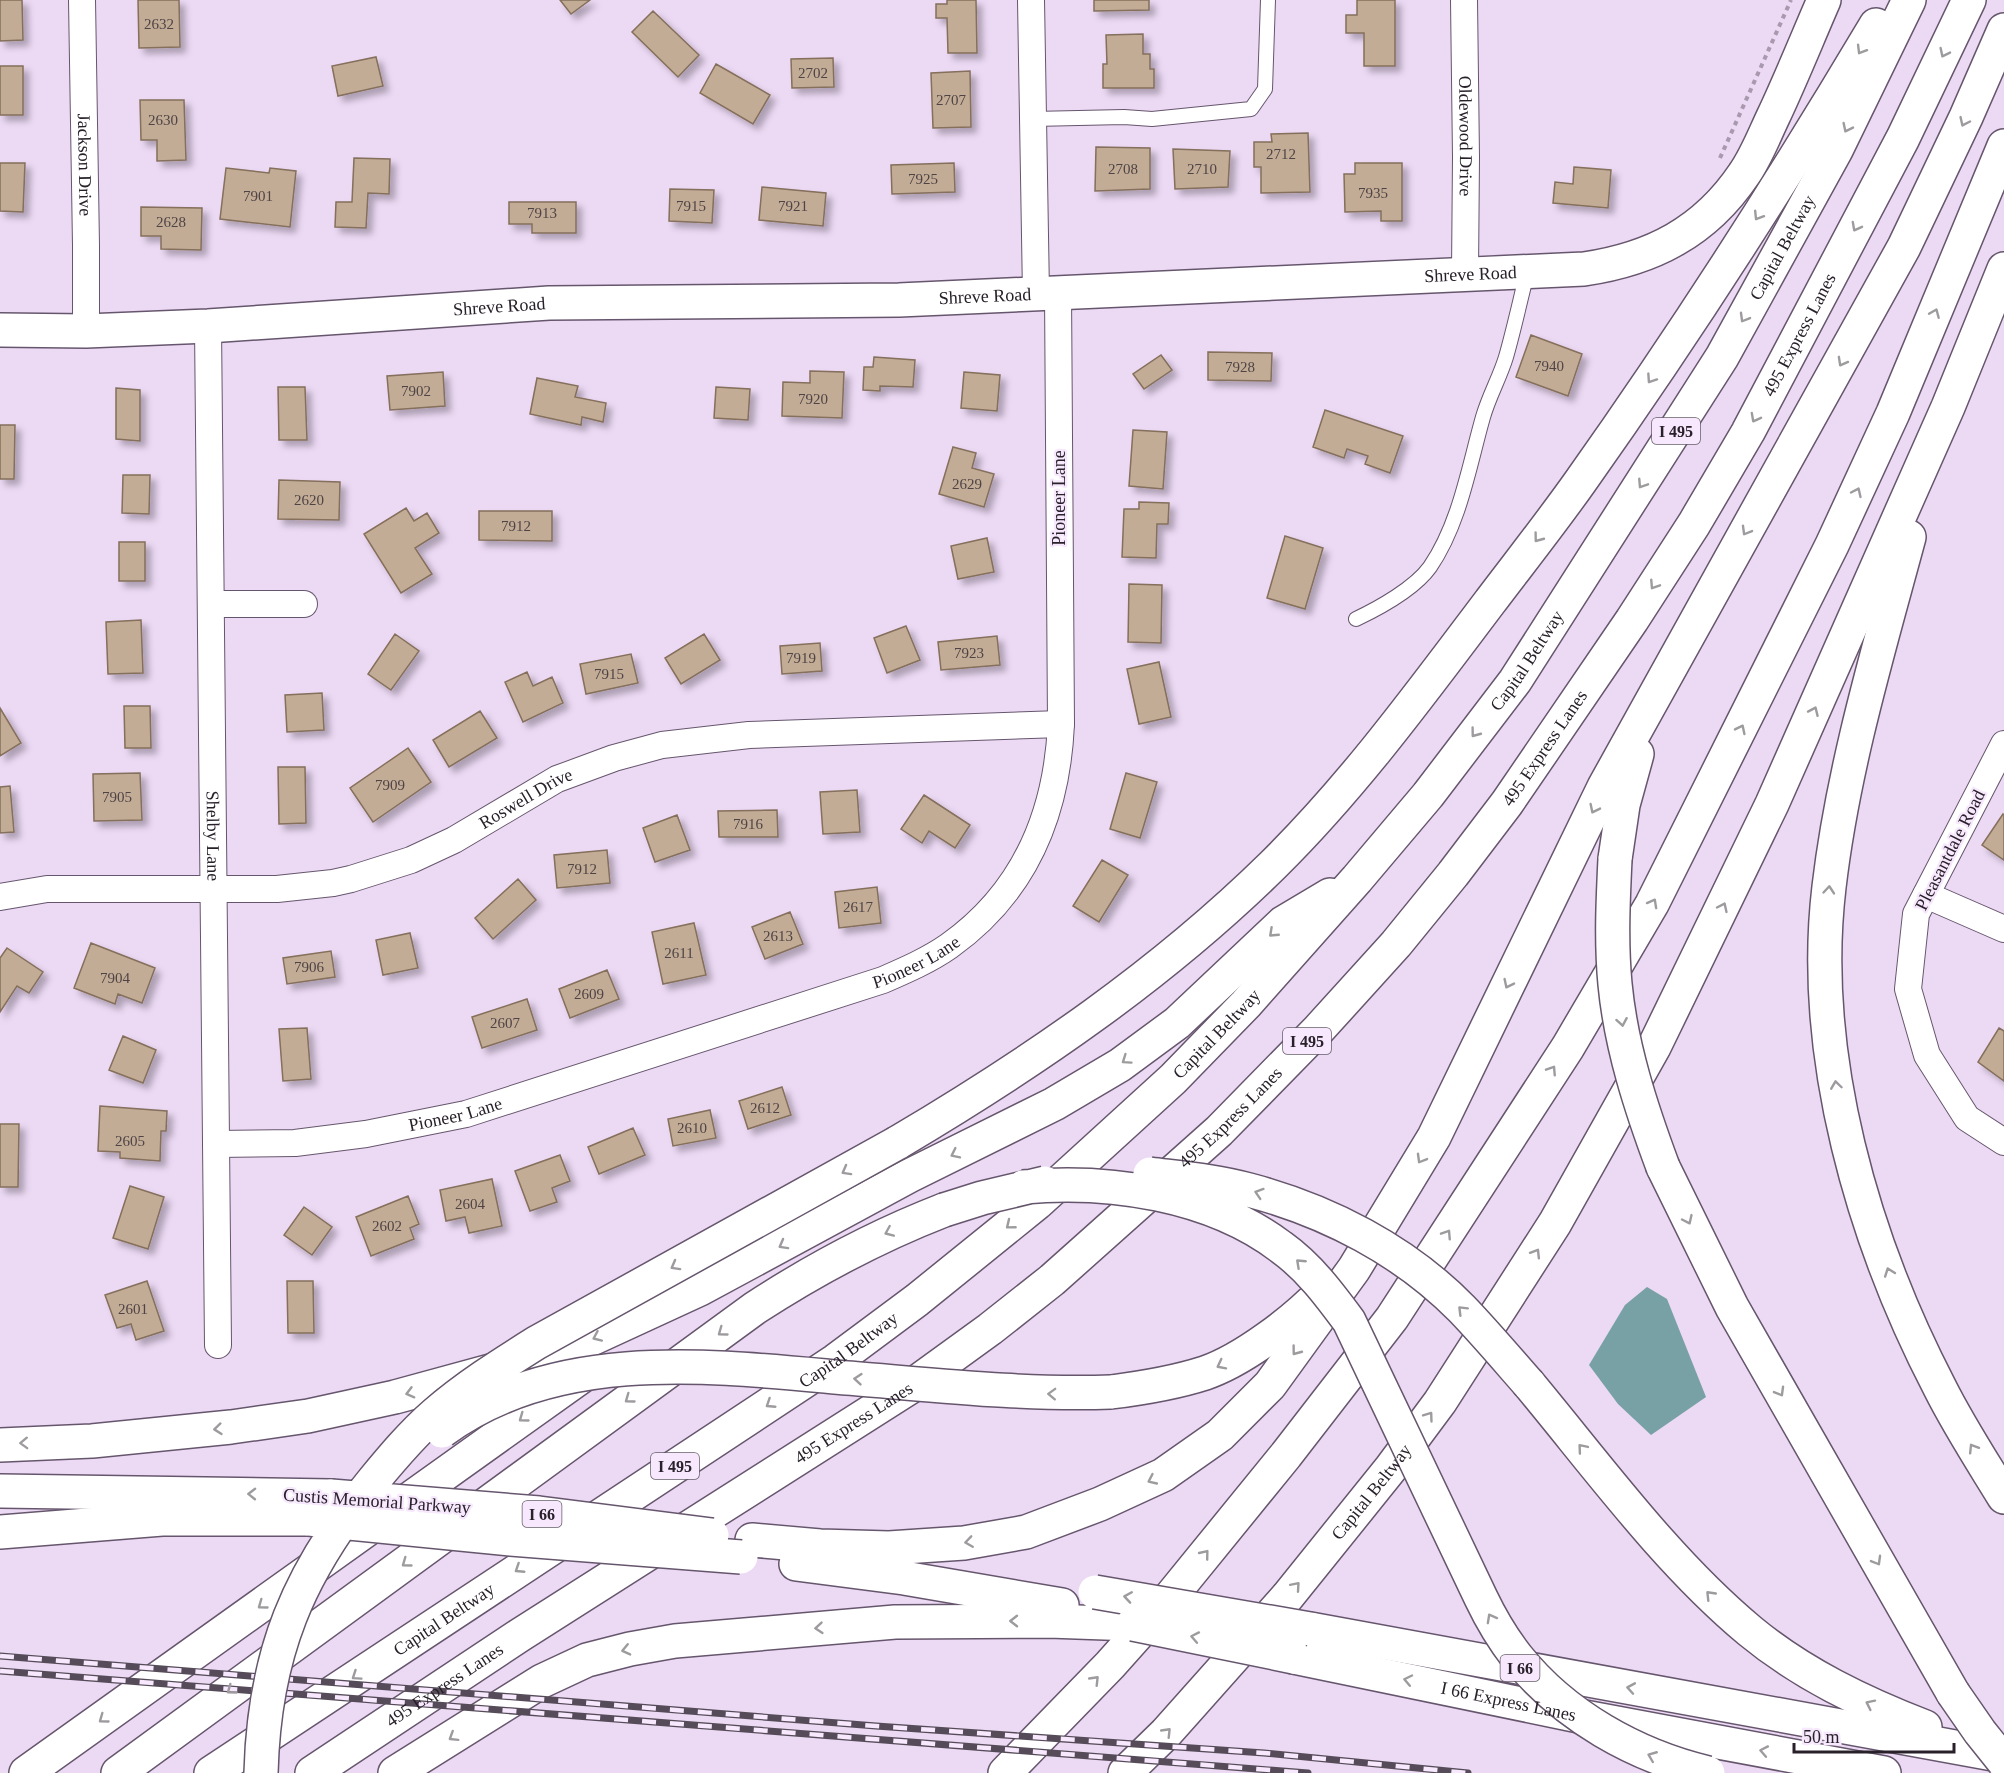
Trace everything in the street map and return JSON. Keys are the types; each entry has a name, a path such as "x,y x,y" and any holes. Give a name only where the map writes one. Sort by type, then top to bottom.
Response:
{"main road":[{"name":"Shreve Road","path":"0,330 86,331 208,326 549,303 900,300 1584,269 1614,265 1654,251 1674,241 1701,222 1726,199 1745,173 1790,81 1824,0"},
{"path":"261,1773 265,1711 274,1665 302,1586 320,1553 344,1498 396,1454 435,1415 480,1379 536,1343 897,1143 1031,1061 1160,965 1234,902 1267,871 1351,781 1432,678 1592,465 1706,298 1891,0"},
{"name":"Capital Beltway","path":"211,1773 834,1361 917,1300 1037,1203 1165,1086 1246,1004 1428,795 1515,681 1672,438 1727,348 1836,150 1909,0"},
{"name":"495 Express Lanes","path":"312,1773 520,1635 910,1387 990,1329 1052,1280 1219,1131 1318,1030 1396,944 1454,874 1507,803 1632,620 1694,524 1748,432 1903,138 1969,0"},
{"path":"0,1532 162,1519 309,1519 511,1539 746,1548 820,1546 889,1548 964,1543 1026,1532 1100,1504 1163,1475 1220,1435 1270,1385 1348,1279 1434,1137 1604,787 1904,247 1966,117 2004,30"},
{"path":"1005,1773 1168,1600 1286,1455 1392,1318 1568,1047 1652,904 1832,545 1893,413 2004,146"},
{"name":"Capital Beltway","path":"1125,1773 1166,1733 1311,1569 1391,1468 1446,1393 1555,1223 1654,1047 1782,783 1948,407 2004,269"},
{"path":"1948,407 1879,648 1840,816 1829,888 1826,964 1827,1023 1837,1094 1852,1160 1893,1284 1939,1387 2004,1497"},
{"path":"1692,628 1663,689 1634,762 1623,806 1615,859 1612,922 1615,985 1626,1049 1643,1112 1663,1167 1732,1307 1953,1693 2004,1762"},
{"path":"0,1445 92,1441 231,1427 308,1416 395,1397 549,1355 585,1342 660,1309 744,1266 909,1176 1054,1104 1120,1065 1177,1023 1283,923 1357,879"},
{"path":"118,1773 755,1308 839,1257 880,1236 944,1210 1023,1187 1109,1174 1147,1174 1247,1189 1300,1206 1347,1226 1388,1251 1430,1281 1461,1309 1529,1384 1678,1562 1717,1602 1752,1632 1794,1663 1834,1687 1884,1711 2004,1754"},
{"path":"1023,1187 1053,1184 1091,1185 1173,1198 1208,1209 1257,1231 1282,1247 1303,1265 1328,1292 1348,1321 1481,1598 1496,1627 1517,1657 1544,1685 1600,1728 1648,1754 1675,1765 1708,1773"},
{"path":"344,1498 403,1461 448,1427 488,1404 531,1386 567,1377 626,1369 698,1367 1006,1392 1058,1394 1111,1392 1158,1385 1208,1372 1257,1347 1310,1305 1349,1264 1388,1216"},
{"path":"26,1773 626,1344 744,1266"},
{"name":"Custis Memorial Parkway","path":"0,1491 344,1498 539,1513 746,1548"},
{"path":"0,1508 87,1510 162,1519"},
{"name":"I 66","path":"746,1548 1082,1607 1310,1629 2004,1754"},
{"path":"395,1773 542,1681 587,1660 630,1649 675,1641 1082,1607"},
{"name":"I 66 Express Lanes","path":"1082,1607 1133,1624 1584,1717 1884,1773"},
{"path":"993,1773 1054,1723"}],"street":[{"name":"Jackson Drive","path":"82,0 86,331"},
{"name":"Pioneer Lane","path":"216,1144 295,1143 366,1134 466,1114 883,980 917,965 949,946 1003,895 1024,863 1041,830 1053,795 1060,758 1061,724 1047,293 1033,119 1031,0"},
{"name":"Oldewood Drive","path":"1464,0 1465,273"},
{"name":"Shelby Lane","path":"208,326 218,1345"},
{"path":"210,604 304,604"},
{"name":"Roswell Drive","path":"0,897 47,889 277,889 351,879 411,860 454,840 557,779 614,758 662,745 748,735 1061,724"},
{"name":"Pleasantdale Road","path":"2004,744 1916,914 1908,989 1927,1055 1967,1118 2004,1142"},
{"path":"1926,895 2004,929"}],"lane":[{"path":"1033,119 1124,117 1152,119 1251,109 1264,89 1268,0"},
{"path":"1356,619 1375,610 1429,569 1445,540 1468,476 1484,414 1506,358 1528,271"}],"path":[{"path":"1716,168 1791,0"}],"shaded area":[{"path":"1647,1287 1667,1299 1706,1397 1651,1435 1618,1404 1589,1365 1625,1305"}],"building":[{"path":"0,0 22,0 23,40 0,41"},
{"path":"138,0 179,0 180,47 139,48"},
{"path":"560,0 590,0 571,14"},
{"path":"947,0 976,0 977,53 948,53 947,18 936,18 936,4 947,4"},
{"path":"1094,0 1149,0 1149,10 1094,11"},
{"path":"1357,0 1395,0 1395,66 1364,66 1364,33 1346,33 1346,15 1357,15"},
{"path":"653,11 699,55 678,77 632,32"},
{"path":"1143,34 1143,54 1150,54 1150,69 1154,69 1154,88 1103,88 1103,64 1107,64 1106,35"},
{"path":"376,57 383,86 338,96 332,66"},
{"path":"833,58 834,87 792,88 791,59"},
{"path":"716,64 770,95 753,124 700,93"},
{"path":"0,66 23,66 23,115 0,115"},
{"path":"970,71 971,127 933,128 931,73"},
{"path":"140,100 184,100 186,160 157,161 157,140 141,140"},
{"path":"1308,133 1310,192 1261,193 1261,167 1254,167 1254,142 1272,142 1271,134"},
{"path":"1096,147 1150,148 1150,189 1095,191"},
{"path":"1173,149 1230,151 1228,187 1175,189"},
{"path":"354,158 390,159 389,194 368,193 366,228 335,227 336,202 352,202"},
{"path":"0,163 25,163 23,212 0,211"},
{"path":"954,163 955,192 892,194 891,165"},
{"path":"1355,163 1402,163 1402,221 1381,221 1381,211 1345,212 1344,174 1355,174"},
{"path":"1574,167 1611,170 1608,208 1553,203 1555,182 1573,184"},
{"path":"226,168 269,173 270,168 296,171 290,227 220,219"},
{"path":"762,187 826,193 823,226 759,220"},
{"path":"670,189 714,190 712,223 669,221"},
{"path":"509,202 576,202 576,233 532,233 532,224 509,224"},
{"path":"141,207 202,208 201,250 161,249 161,236 141,236"},
{"path":"1531,335 1582,354 1568,396 1516,377"},
{"path":"1208,352 1272,353 1271,381 1208,380"},
{"path":"1161,355 1172,370 1144,389 1133,374"},
{"path":"874,357 915,360 913,387 880,386 880,391 863,390 864,367 873,367"},
{"path":"810,371 844,372 842,418 782,416 783,382 810,383"},
{"path":"443,372 445,406 390,410 387,376"},
{"path":"964,372 1000,375 997,411 961,408"},
{"path":"537,378 578,386 575,397 606,403 603,422 582,417 581,425 530,414"},
{"path":"278,387 305,387 307,440 279,440"},
{"path":"716,387 750,389 748,420 714,418"},
{"path":"116,388 140,390 140,441 116,439"},
{"path":"1325,410 1403,436 1390,473 1365,464 1368,456 1347,449 1344,458 1313,447"},
{"path":"0,425 15,425 14,479 0,479"},
{"path":"1133,430 1167,432 1163,489 1129,486"},
{"path":"953,447 976,453 972,468 994,474 984,507 939,494"},
{"path":"123,475 150,475 149,514 122,513"},
{"path":"279,480 340,482 339,520 278,519"},
{"path":"1139,502 1169,503 1168,524 1157,524 1156,558 1122,557 1124,509 1139,509"},
{"path":"406,508 414,521 427,513 439,533 415,548 432,574 401,593 364,534"},
{"path":"479,511 552,511 552,541 479,540"},
{"path":"1285,536 1323,548 1305,609 1267,598"},
{"path":"987,538 994,572 958,579 951,546"},
{"path":"119,542 145,542 145,581 119,581"},
{"path":"1129,584 1162,585 1161,643 1128,642"},
{"path":"141,620 143,673 108,674 106,622"},
{"path":"906,626 920,660 887,673 874,638"},
{"path":"395,634 419,651 391,690 368,674"},
{"path":"704,634 720,660 681,684 665,658"},
{"path":"997,636 1000,665 941,670 938,642"},
{"path":"820,643 822,671 782,674 780,646"},
{"path":"631,654 638,683 586,694 580,664"},
{"path":"1159,662 1171,717 1139,724 1127,669"},
{"path":"527,672 533,686 552,677 563,703 523,722 505,682"},
{"path":"322,693 324,730 287,732 285,695"},
{"path":"124,706 150,706 151,748 125,748"},
{"path":"0,708 21,743 0,756"},
{"path":"480,711 497,738 449,767 433,740"},
{"path":"408,748 431,782 373,822 350,788"},
{"path":"278,767 305,767 306,823 279,824"},
{"path":"140,773 142,820 94,821 93,774"},
{"path":"1126,773 1157,782 1140,838 1110,829"},
{"path":"10,786 14,832 0,833 0,787"},
{"path":"857,790 860,832 823,834 820,792"},
{"path":"924,795 970,825 955,848 929,831 922,843 901,829"},
{"path":"777,810 778,837 719,837 718,811"},
{"path":"677,815 690,850 655,862 643,828"},
{"path":"2004,815 2004,860 1982,845"},
{"path":"607,850 610,883 557,888 554,855"},
{"path":"1102,860 1128,875 1099,922 1073,906"},
{"path":"518,879 536,900 493,939 475,918"},
{"path":"877,887 881,923 839,928 835,892"},
{"path":"790,912 803,944 765,959 752,927"},
{"path":"694,923 706,975 663,984 652,932"},
{"path":"410,933 418,968 383,975 376,940"},
{"path":"91,943 155,968 142,1003 118,994 115,1004 74,988"},
{"path":"7,948 43,972 29,993 17,986 0,1012 0,958"},
{"path":"331,951 335,977 287,984 283,958"},
{"path":"607,970 619,999 570,1018 559,989"},
{"path":"527,999 537,1030 482,1048 472,1017"},
{"path":"307,1028 311,1079 283,1081 279,1029"},
{"path":"1999,1028 2004,1031 2004,1081 1978,1062"},
{"path":"123,1036 156,1050 143,1083 109,1070"},
{"path":"782,1087 791,1115 748,1129 739,1101"},
{"path":"100,1106 167,1111 166,1131 161,1131 160,1161 120,1158 120,1152 98,1151"},
{"path":"710,1110 716,1138 673,1146 668,1119"},
{"path":"0,1124 19,1124 18,1187 0,1187"},
{"path":"633,1128 645,1155 599,1174 588,1147"},
{"path":"560,1155 570,1181 552,1188 557,1202 530,1211 515,1171"},
{"path":"492,1179 502,1226 469,1233 465,1217 446,1221 440,1190"},
{"path":"130,1186 164,1197 148,1249 113,1238"},
{"path":"408,1196 419,1224 410,1228 414,1239 371,1256 356,1217"},
{"path":"304,1207 332,1227 312,1255 284,1235"},
{"path":"147,1281 164,1331 136,1340 131,1324 117,1328 105,1295"},
{"path":"287,1281 313,1281 314,1333 288,1333"}],"railway":[{"path":"0,1656 876,1726 1264,1753 1468,1773"},
{"path":"0,1671 1308,1773"}]}
